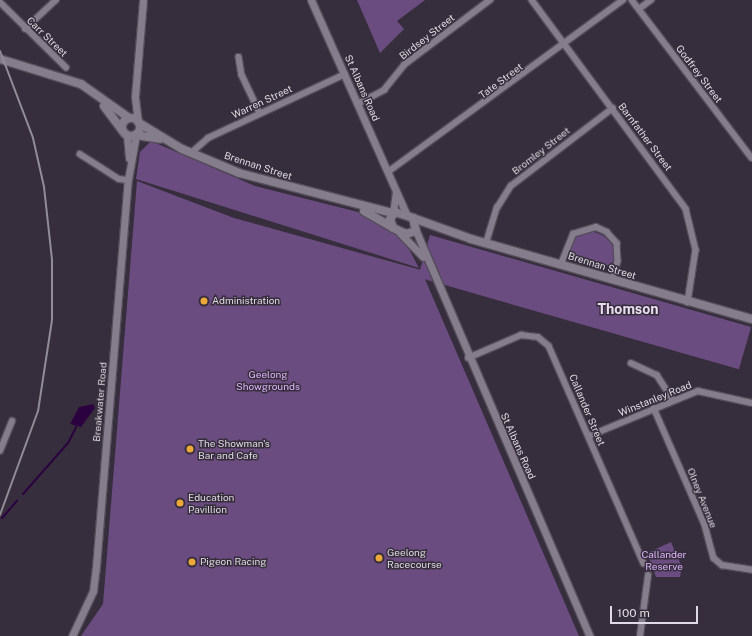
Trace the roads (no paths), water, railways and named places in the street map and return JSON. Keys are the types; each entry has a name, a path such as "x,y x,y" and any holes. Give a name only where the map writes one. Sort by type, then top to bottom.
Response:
{"main road":[{"path":"0,56 16,63"},
{"path":"0,59 68,79 102,103 125,133"},
{"name":"Brennan Street","path":"68,79 96,92 129,118 139,122 169,142 239,173 345,202 410,216 446,231 688,302 752,319"},
{"path":"125,133 123,124 129,118"},
{"path":"136,135 139,122"},
{"name":"Brennan Street","path":"125,133 169,142"},
{"name":"Brennan Street","path":"345,202 398,231 446,231"},
{"path":"393,213 390,223 398,231"},
{"path":"410,216 416,231"}],"street":[{"path":"25,29 56,0"},
{"path":"129,118 135,96 143,0"},
{"name":"St Albans Road","path":"311,0 388,172 410,216"},
{"name":"Birdsey Street","path":"358,104 384,90 404,65 490,0"},
{"name":"Barnfather Street","path":"532,0 686,209 696,250 688,302"},
{"name":"Tate Street","path":"388,172 565,44 622,0"},
{"name":"Godfrey Street","path":"632,0 752,158"},
{"path":"639,9 651,0"},
{"name":"Carr Street","path":"0,2 25,29 66,67"},
{"path":"239,57 242,75 260,113"},
{"name":"Warren Street","path":"191,153 205,139 345,74"},
{"path":"135,96 139,122"},
{"name":"Bromley Street","path":"486,243 497,208 511,186 613,108"},
{"name":"Breakwater Road","path":"125,133 130,164"},
{"name":"Breakwater Road","path":"72,636 93,591 128,180 136,135"},
{"path":"80,154 120,179 128,180"},
{"name":"St Albans Road","path":"393,213 397,202 394,185"},
{"path":"560,264 573,234 596,227 607,232 617,243 618,261 613,280"},
{"name":"St Albans Road","path":"398,231 428,263"},
{"name":"St Albans Road","path":"416,231 468,358 590,636"},
{"name":"Callander Street","path":"468,358 521,335 538,337 554,356 644,563"},
{"path":"630,363 656,375 673,400"},
{"name":"Winstanley Road","path":"589,436 673,400 704,391 752,403"},
{"name":"Olney Avenue","path":"654,408 705,526 714,558 722,566 752,570"},
{"path":"0,451 12,421"},
{"path":"640,636 648,576"}],"waterway":[{"path":"23,494 68,443 76,427"},
{"path":"2,518 17,501"}],"railway":[{"path":"0,51 33,138 44,187 52,260 52,320 38,411 0,515"}],"place":[{"name":"Administration","path":"204,301"},
{"name":"The Showman's Bar and Cafe","path":"190,449"},
{"name":"Education Pavillion","path":"180,503"},
{"name":"Geelong Racecourse","path":"379,558"},
{"name":"Pigeon Racing","path":"192,562"}],"district":[{"name":"Thomson","path":"628,309"}],"park label":[{"name":"Geelong Showgrounds","path":"268,380"},
{"name":"Callander Reserve","path":"664,560"}]}
